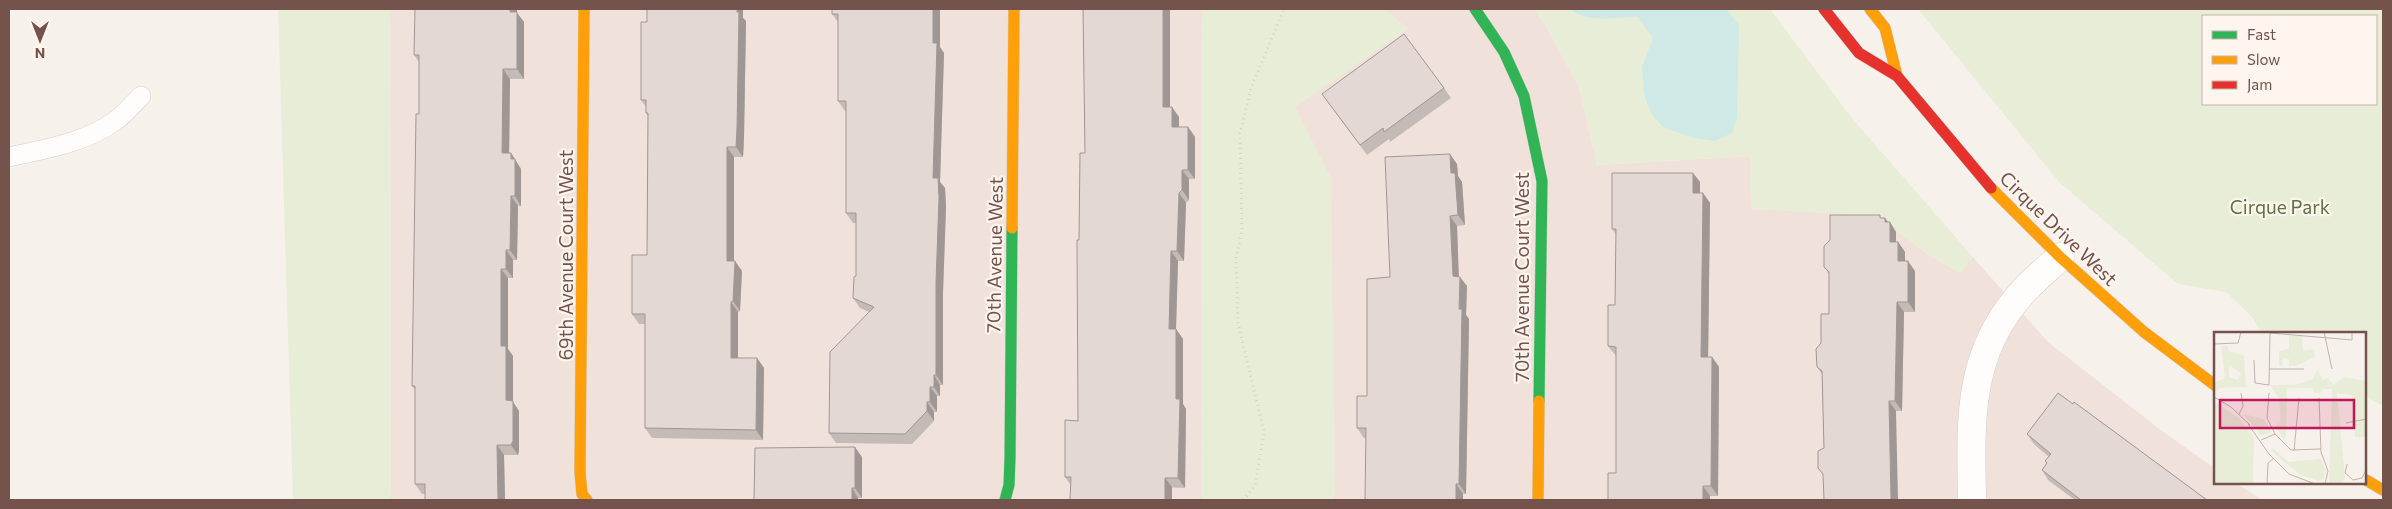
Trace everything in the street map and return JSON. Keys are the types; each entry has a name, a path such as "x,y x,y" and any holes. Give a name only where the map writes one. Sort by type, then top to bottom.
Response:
{"street":[{"name":"69th Avenue Court West","path":"584,9 580,472 582,494 586,500"},
{"name":"70th Avenue West","path":"1005,500 1009,485 1010,458 1014,9"},
{"name":"70th Avenue Court West","path":"1475,9 1504,52 1524,96 1542,181 1538,500"},
{"name":"Cirque Drive West","path":"1824,9 1859,53 1897,76 2001,199 2060,257 2144,332 2214,384"},
{"name":"Cirque Drive West","path":"1870,9 1885,28 1897,76"},
{"path":"1972,500 1970,424 1974,390 1985,356 1996,327 2016,299 2060,257"},
{"path":"2367,481 2383,490"}],"lane":[{"path":"9,157 81,139 115,121 141,96"}],"path":[{"path":"1244,500 1255,486 1264,432 1238,323 1236,259 1242,230 1240,133 1250,88 1284,9"}],"shaded area":[{"path":"390,9 1534,9 1546,26 1579,87 1597,165 1750,156 1878,216 1926,253 1960,273 1973,257 2048,342 2162,431 2214,468 2214,484 2238,484 2262,500 391,500"}],"green space":[{"path":"278,9 390,9 391,500 293,500"},
{"path":"1202,9 1385,9 1408,29 1295,107 1331,178 1335,500 1201,500"},
{"path":"1534,9 1770,9 1851,117 1973,257 1960,273 1926,253 1878,216 1751,209 1750,156 1597,165 1579,87 1546,26"},
{"name":"Cirque Park","path":"1918,9 2383,9 2383,406 2367,397 2367,332 2261,332 2252,317 2226,292 2178,284 2060,183"}],"water":[{"path":"1571,9 1726,9 1739,25 1737,118 1732,133 1715,141 1694,138 1663,127 1651,113 1644,94 1642,67 1653,38 1638,17 1585,17"}],"building":[{"path":"415,9 510,9 510,12 517,12 517,69 503,69 502,153 511,153 511,159 515,159 515,196 511,196 510,250 506,250 506,269 501,269 501,346 506,346 506,400 513,401 513,441 511,445 497,445 498,500 425,500 425,484 415,484 415,386 412,386 416,114 419,114 419,55 414,55"},
{"path":"647,9 737,9 737,12 739,12 736,147 727,147 727,261 735,261 733,301 731,302 731,358 757,358 756,430 645,428 645,314 632,314 632,255 647,255 648,113 646,113 646,100 641,100 641,22 647,22"},
{"path":"832,9 933,9 933,43 937,43 933,178 938,178 939,197 936,283 936,375 934,375 934,387 930,387 930,402 927,402 927,411 905,434 829,433 830,352 874,307 853,298 854,277 856,276 856,213 846,213 846,101 838,101 838,14 832,14"},
{"path":"1083,9 1163,9 1163,107 1172,107 1172,127 1188,127 1188,170 1182,170 1182,190 1179,193 1177,251 1171,251 1169,329 1176,329 1176,399 1180,399 1178,478 1165,478 1165,500 1070,500 1071,477 1065,477 1065,420 1078,421 1077,240 1079,240 1080,153 1085,153"},
{"path":"1404,34 1444,88 1384,132 1383,128 1360,145 1322,94"},
{"path":"1450,154 1451,173 1455,173 1458,215 1450,216 1453,276 1460,277 1459,309 1462,309 1459,484 1456,484 1456,500 1365,500 1366,428 1357,428 1357,396 1367,396 1367,279 1390,277 1385,157"},
{"path":"1612,173 1693,173 1693,193 1703,193 1701,357 1712,357 1711,486 1703,486 1703,500 1608,500 1608,473 1616,473 1616,347 1608,346 1608,305 1615,305 1616,229 1612,229"},
{"path":"1830,215 1880,215 1880,218 1885,218 1885,222 1890,222 1890,242 1898,242 1898,261 1908,261 1908,302 1897,302 1895,401 1889,401 1891,500 1824,500 1823,474 1818,468 1818,451 1824,448 1822,371 1817,367 1816,349 1821,343 1821,314 1829,314 1829,272 1824,267 1824,246 1830,240"},
{"path":"2058,393 2073,404 2074,402 2207,500 2081,500 2042,470 2047,463 2045,461 2051,454 2027,434"},
{"path":"855,447 855,488 852,488 852,500 754,500 755,448"}],"traffic: fast":[{"path":"1475,9 1504,52 1524,96 1542,181 1539,401"},
{"path":"1005,500 1009,485 1010,458 1012,228"}],"traffic: slow":[{"path":"584,9 580,472 582,494 587,500"},
{"path":"1012,228 1014,9"},
{"path":"1870,9 1885,28 1897,76"},
{"path":"1991,188 2060,257 2144,332 2214,384"},
{"path":"1538,500 1539,401"},
{"path":"2367,481 2383,490"}],"traffic: jam":[{"path":"1824,9 1859,53 1897,76 1991,188"}]}
